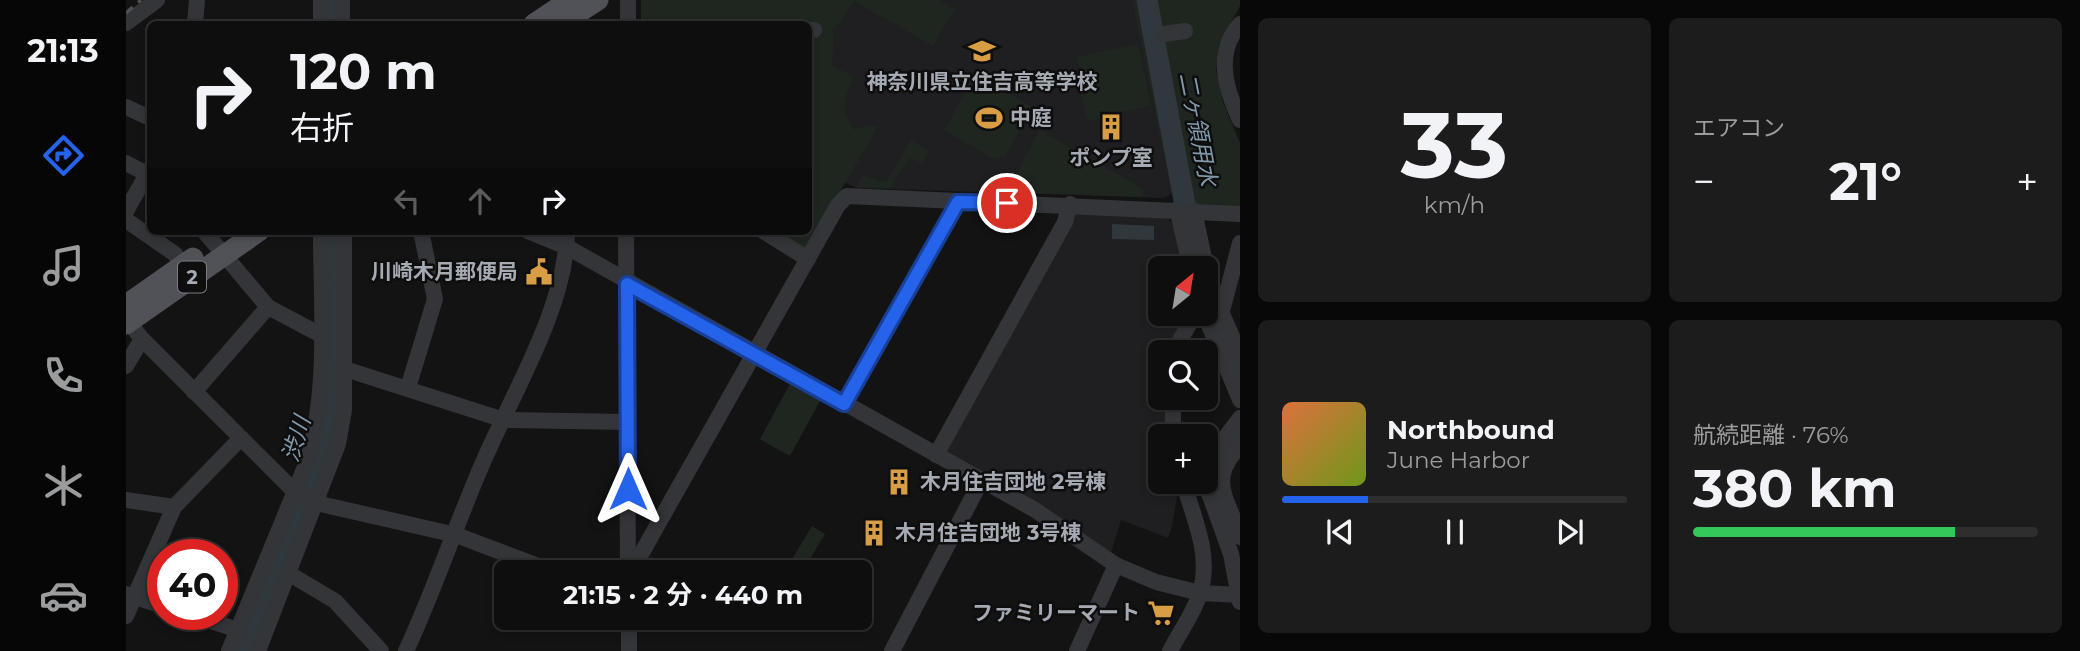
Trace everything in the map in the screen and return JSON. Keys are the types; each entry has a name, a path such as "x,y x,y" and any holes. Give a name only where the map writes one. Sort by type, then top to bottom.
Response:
{"main road":[{"path":"541,21 586,1"},
{"path":"564,21 586,1"},
{"name":"2","path":"127,317 186,272 213,244 245,235"}],"street":[{"path":"126,23 157,0"},
{"path":"195,21 197,0"},
{"path":"321,0 321,21"},
{"path":"342,0 342,21"},
{"path":"628,0 628,21"},
{"path":"1240,23 1226,45 1224,60 1228,91 1240,120"},
{"path":"1164,34 1185,31"},
{"path":"126,107 147,116"},
{"path":"126,163 147,171"},
{"path":"126,211 147,175"},
{"path":"637,560 808,259 818,228 847,196 1070,204 1240,214"},
{"path":"844,404 958,202"},
{"path":"936,455 1065,222 1070,204"},
{"path":"1186,210 1190,256"},
{"path":"1186,210 1198,256"},
{"path":"126,220 147,235"},
{"path":"148,235 175,254 186,272"},
{"path":"229,651 307,462 318,421 321,235"},
{"path":"258,651 338,444 344,410 344,235"},
{"path":"408,388 435,299 422,235"},
{"path":"548,235 567,239 627,284 1035,510 1116,565 1156,582 1200,593 1239,597 1237,575 1206,485 1212,455 1240,418"},
{"path":"626,235 630,560"},
{"path":"769,235 808,259"},
{"path":"406,651 456,535 478,472 504,420 542,331 567,239"},
{"path":"1222,311 1240,243"},
{"path":"213,244 268,307 321,333 345,331"},
{"path":"1218,305 1240,355"},
{"path":"194,392 268,307"},
{"path":"127,317 142,339 295,492 316,503 456,535 522,560"},
{"path":"1209,326 1240,400"},
{"path":"126,366 142,339"},
{"path":"345,369 504,420 627,422"},
{"path":"126,616 130,595 174,507 241,438"},
{"path":"1240,446 1226,461 1221,480 1240,537"},
{"path":"892,651 981,481"},
{"path":"1170,651 1200,593 1203,550 1187,494"},
{"path":"126,500 174,507"},
{"path":"1077,651 1116,565"},
{"path":"288,573 335,601 381,651"},
{"path":"130,595 147,601"},
{"path":"629,630 629,651"}],"shaded area":[{"path":"641,0 939,0 955,9 933,46 854,1 835,29 830,25 834,34 832,65 854,77 846,98 847,117 855,130 868,125 878,127 807,248 783,235 812,235 812,21 641,21"},
{"name":"神奈川県立住吉高等学校","path":"817,0 1132,0 1173,193 1164,198 857,188 844,182"},
{"path":"1132,0 1240,0 1240,6 1219,44 1216,70 1223,102 1240,143 1240,207 1174,203"},
{"path":"1138,44 1151,105 1088,121 1080,92 1085,91 1077,57"},
{"name":"中庭","path":"976,74 1032,107 1005,156 994,159 944,130"},
{"path":"1040,130 1145,190 1141,197 1006,192"},
{"path":"911,140 928,151 922,163 910,158 890,188 857,187 863,175 886,183"},
{"path":"1073,214 1167,216 1178,233 1182,256 1148,256 1148,326 1184,326 1178,340 1148,340 1148,410 1170,410 1169,424 1148,424 1148,494 1177,494 1168,538 1121,520 1111,553 942,449"},
{"path":"1112,224 1154,226 1154,240 1112,239"},
{"path":"791,382 821,399 790,456 760,439"},
{"path":"812,526 825,534 809,560 792,560"}],"waterway":[{"name":"渋川","path":"331,0 331,21"},
{"name":"二ヶ領用水","path":"1147,0 1190,232"},
{"name":"渋川","path":"247,651 276,582 274,572 327,437 335,388 334,235"},
{"name":"二ヶ領用水","path":"1218,324 1240,377"},
{"name":"二ヶ領用水","path":"1218,460 1240,433"}],"railway":[{"path":"126,13 141,0"}],"place":[{"name":"神奈川県立住吉高等学校","path":"982,51"},
{"name":"中庭","path":"989,118"},
{"name":"ポンプ室","path":"1111,127"},
{"name":"川崎木月郵便局","path":"539,272"},
{"name":"木月住吉団地 2号棟","path":"899,482"},
{"name":"木月住吉団地 3号棟","path":"874,533"},
{"name":"ファミリーマート","path":"1161,613"}],"route":[{"path":"628,489 627,284 844,404 958,202 1007,203"}]}
